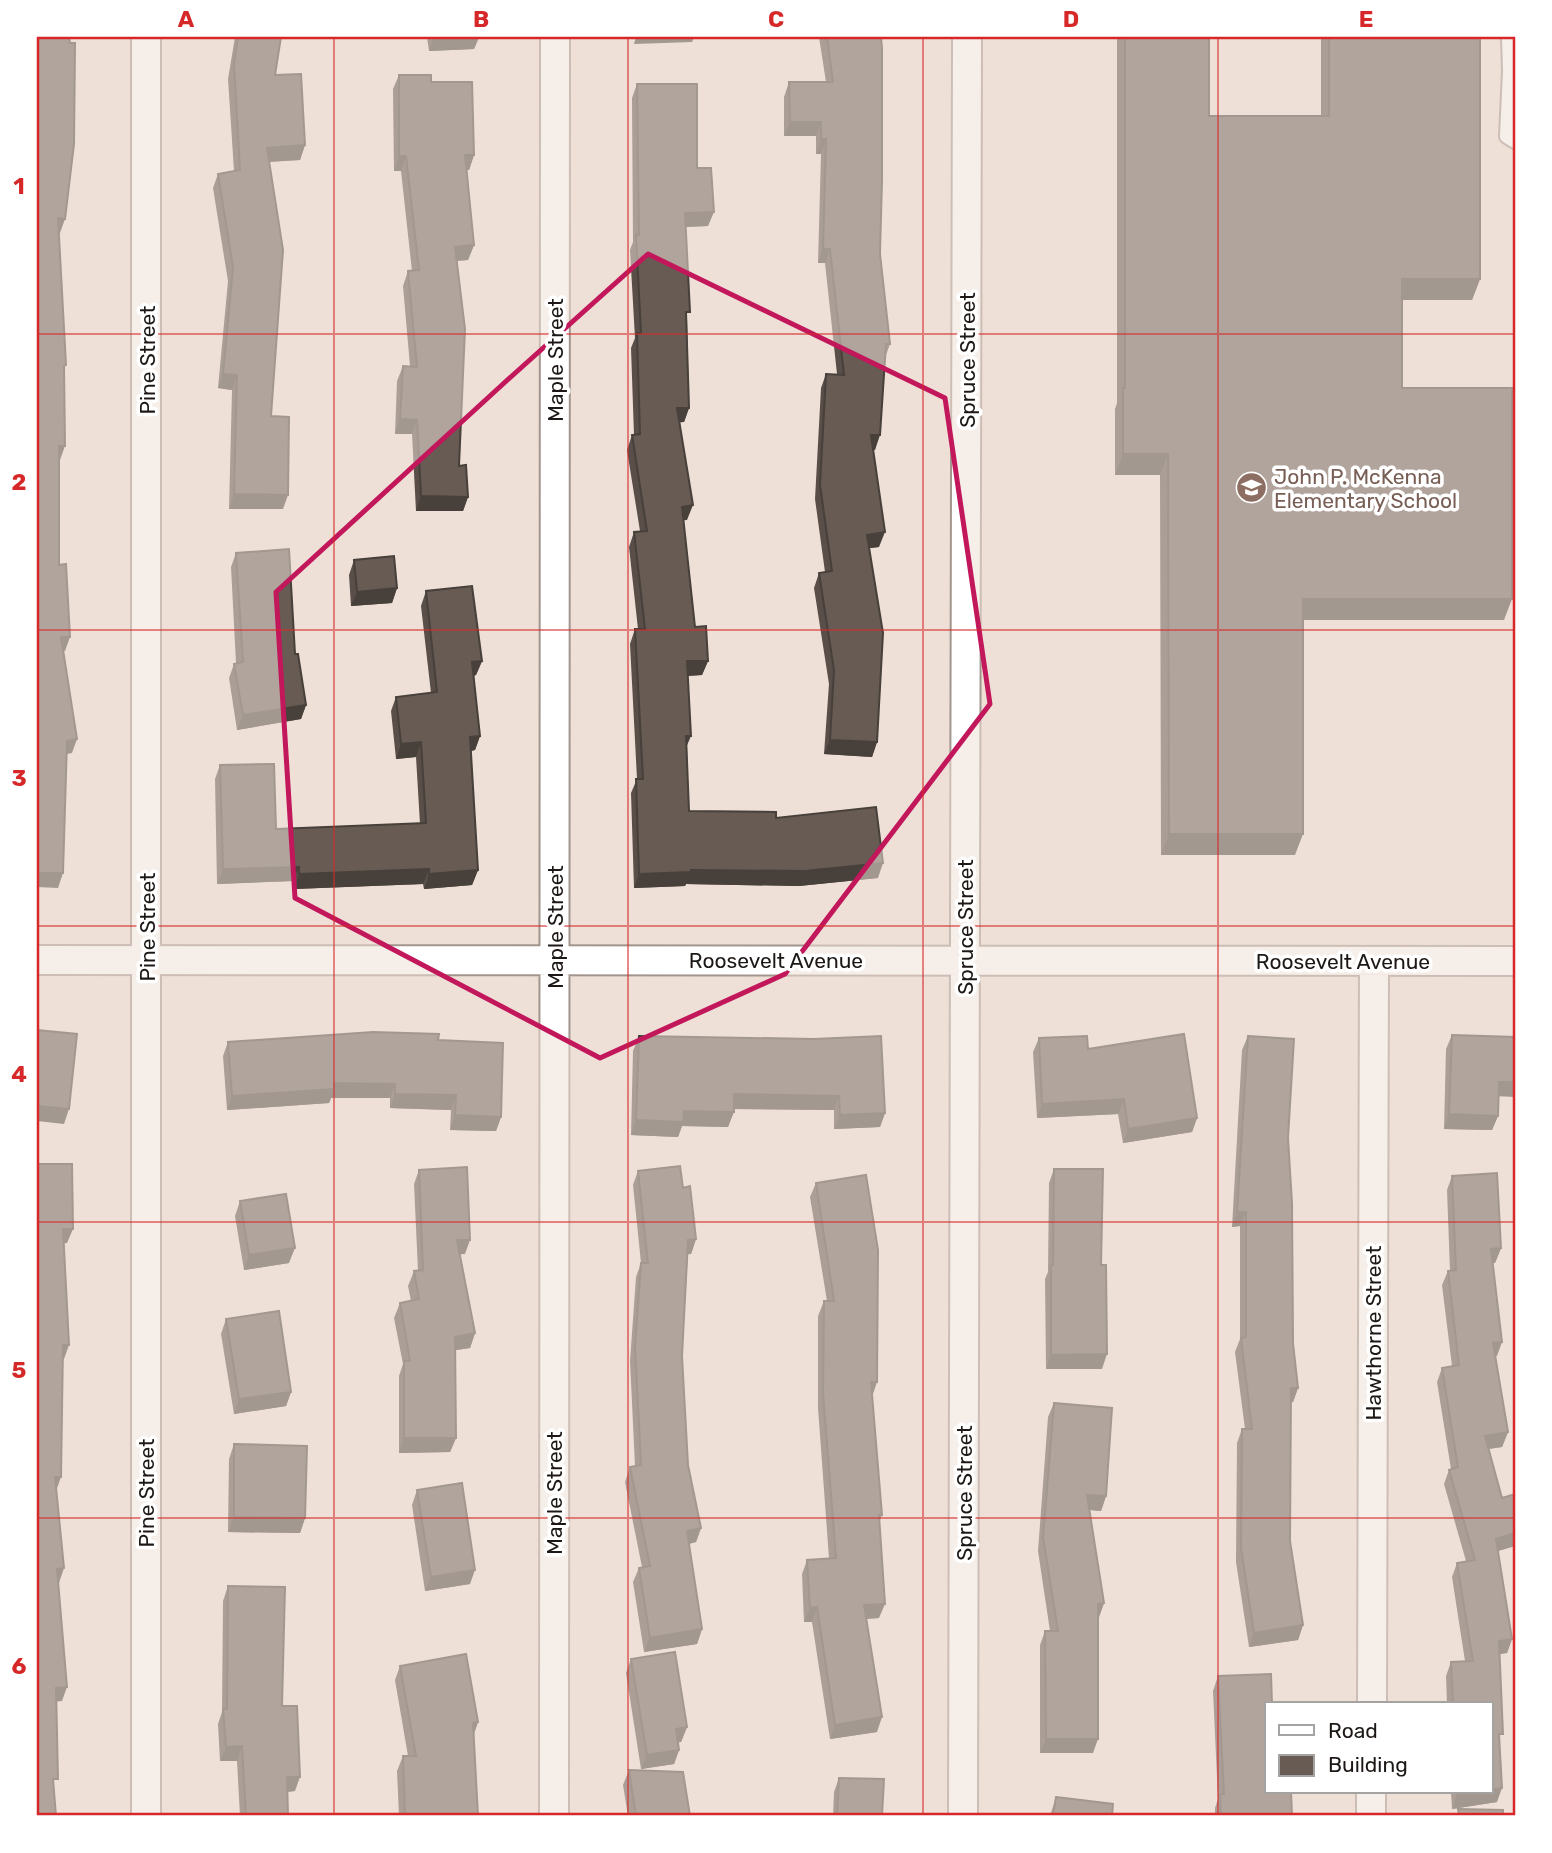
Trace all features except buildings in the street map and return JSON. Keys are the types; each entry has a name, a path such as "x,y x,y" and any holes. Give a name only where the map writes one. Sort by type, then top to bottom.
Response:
{"street":[{"name":"Pine Street","path":"146,37 146,1816"},
{"name":"Maple Street","path":"554,1816 555,37"},
{"name":"Spruce Street","path":"963,1816 967,37"},
{"name":"Roosevelt Avenue","path":"37,960 1515,961"},
{"name":"Hawthorne Street","path":"1372,1702 1374,961"},
{"path":"1371,1794 1371,1816"}],"lane":[{"path":"1509,37 1507,136 1515,141"}],"highlighted area":[{"path":"648,254 945,398 990,704 785,974 600,1058 295,898 276,592"}],"place":[{"name":"John P. McKenna Elementary School","path":"1251,488"}]}
